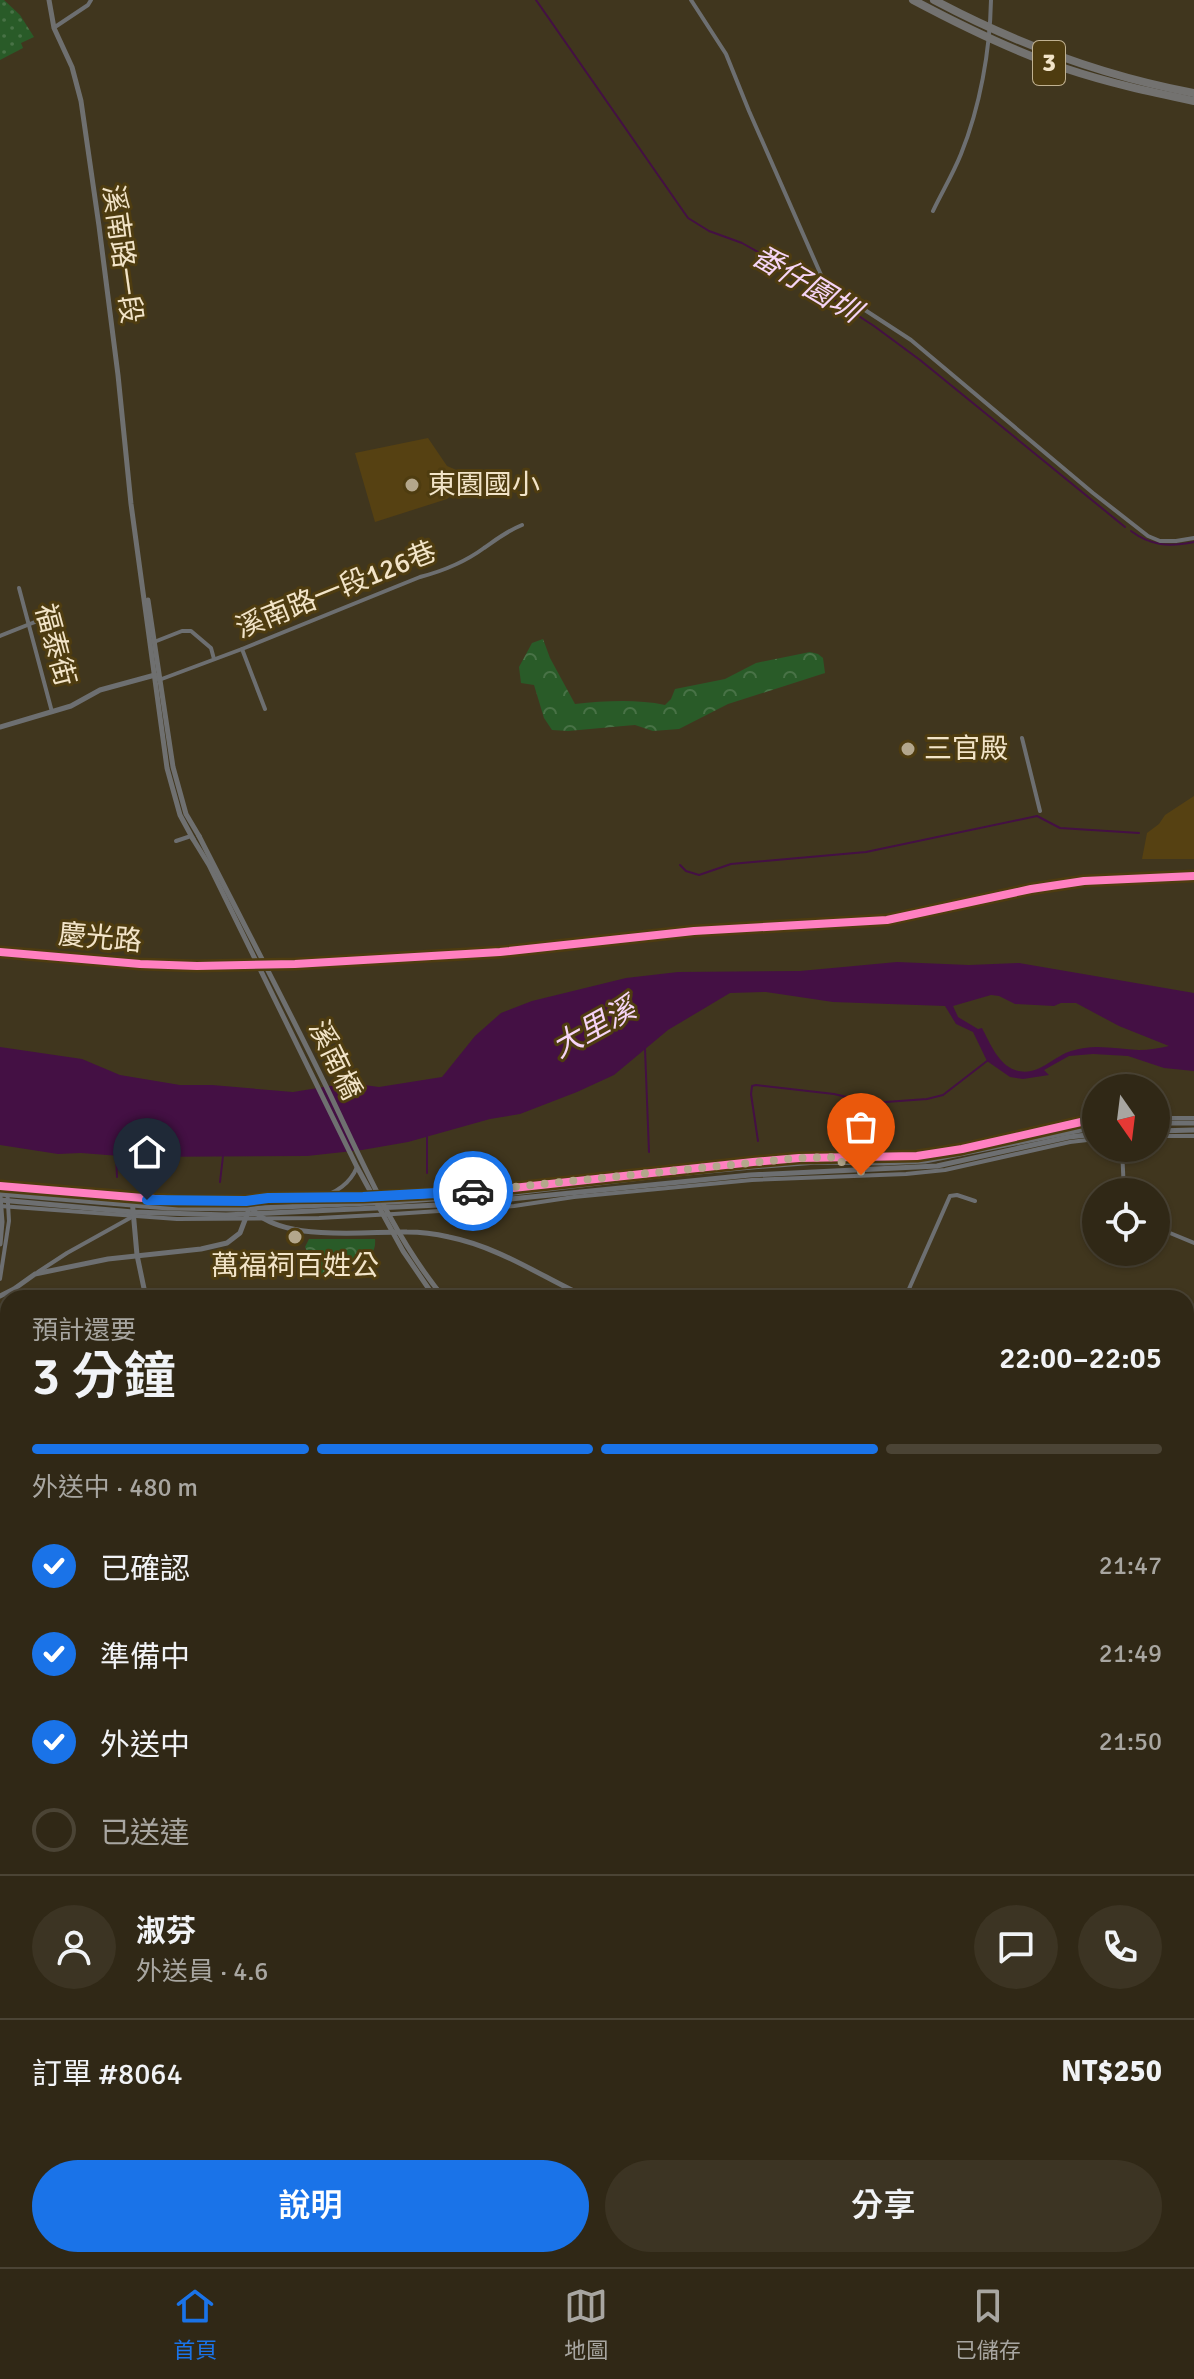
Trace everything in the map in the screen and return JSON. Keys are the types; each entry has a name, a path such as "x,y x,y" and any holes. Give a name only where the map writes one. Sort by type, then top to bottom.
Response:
{"highway":[{"name":"3","path":"913,0 1064,68 1120,85 1194,101"},
{"name":"3","path":"934,0 1054,55 1194,93"}],"main road":[{"name":"溪南路一段","path":"49,0 54,28 72,67 81,101 133,518 157,678 175,776 194,837"},
{"name":"溪南橋","path":"194,837 357,1167 403,1251 430,1290"},
{"name":"溪南橋","path":"194,837 303,1039 389,1217 413,1258 438,1290"}],"street":[{"path":"54,28 91,0"},
{"path":"691,0 726,54 825,284 911,340 1148,536 1160,541 1194,538"},
{"path":"933,211 961,154 976,109 991,0"},
{"name":"溪南路一段126巷","path":"157,678 242,649 420,577 448,569 522,525"},
{"name":"福泰街","path":"19,588 52,712"},
{"path":"0,636 59,610"},
{"path":"153,644 182,631 191,631 211,648 214,659"},
{"path":"242,649 265,709"},
{"name":"福泰街","path":"0,727 71,706 100,690 157,678"},
{"path":"1022,738 1040,811"},
{"path":"176,841 194,837"},
{"name":"慶光路","path":"0,952 197,966 295,964 500,952 694,931 887,920 1031,889 1084,881 1194,876"},
{"path":"1170,1121 1194,1121"},
{"path":"246,1201 268,1198 394,1205 514,1206 574,1197 752,1180 832,1166 940,1159 1082,1127"},
{"path":"1170,1133 1194,1130"},
{"path":"1170,1135 1194,1136"},
{"path":"247,1214 258,1216 394,1205 680,1173 949,1164 1082,1137"},
{"path":"0,1186 132,1208 330,1196 346,1186 357,1167"},
{"path":"0,1279 7,1241 7,1187"},
{"path":"909,1290 950,1196 975,1201"},
{"path":"0,1199 247,1214 394,1205"},
{"path":"0,1199 247,1214 307,1231 409,1231 452,1237 511,1259 572,1290"},
{"path":"0,1199 0,1244"},
{"path":"35,1274 137,1255 201,1249 227,1243 240,1233 247,1214 246,1201"},
{"path":"247,1214 263,1201"},
{"path":"132,1208 144,1290"},
{"path":"12,1290 132,1208"},
{"path":"1170,1233 1194,1243"}],"shaded area":[{"name":"東園國小","path":"428,438 447,466 466,474 447,499 375,522 355,453"},
{"path":"1194,796 1194,859 1142,859 1147,833 1165,815"}],"green space":[{"path":"0,0 20,15 34,37 21,43 23,48 0,60"},
{"path":"543,639 575,704 620,701 665,705 675,689 725,679 756,663 810,652 823,658 825,673 728,704 679,729 653,731 635,725 552,730 544,718 534,685 521,683 519,667 532,643"},
{"path":"309,1239 375,1239 374,1248 364,1261 319,1276 305,1247"}],"water":[{"name":"大里溪","path":"897,962 969,965 1019,963 1194,993 1194,1071 1164,1068 1128,1056 1093,1054 1069,1056 1044,1070 1049,1075 1023,1079 1010,1077 987,1061 973,1032 956,1024 945,1006 833,1002 766,992 730,993 668,1030 614,1075 520,1114 490,1119 408,1142 307,1156 133,1157 58,1154 0,1145 0,1047 82,1059 120,1075 180,1085 293,1092 349,1083 379,1087 442,1077 475,1036 501,1013 532,1001 626,978 678,972 800,971","holes":["991,995 1015,1004 1054,1006 1076,1003 1119,1026 1169,1046 1143,1050 1080,1049 1037,1069 1015,1070 999,1058 982,1028 978,1029 958,1017 953,1006"]}],"waterway":[{"name":"番仔園圳","path":"536,0 688,218 774,261 874,326 1125,527"},
{"name":"番仔園圳","path":"1131,531 1161,544 1194,542"},
{"path":"680,865 686,871 699,875 731,864 866,852 1037,816 1060,828 1139,833"},
{"path":"645,1049 649,1152"},
{"path":"758,1141 752,1086 834,1094 872,1103 927,1099 943,1095 987,1061"},
{"path":"427,1134 427,1173"},
{"path":"116,1155 117,1177"},
{"path":"220,1182 223,1156"}],"cycle path":[{"path":"0,952 197,966 295,964 500,952 694,931 887,920 1031,889 1084,881 1194,876"},
{"path":"0,1186 179,1201 449,1193 799,1158 917,1156 1082,1122"}],"way so far":[{"path":"473,1191 799,1158 831,1157 832,1162 861,1162 861,1175"}],"place":[{"name":"東園國小","path":"412,485"},
{"name":"三官殿","path":"908,749"},
{"name":"萬福祠百姓公","path":"295,1237"}],"route":[{"path":"147,1200 246,1201 473,1191"}]}
